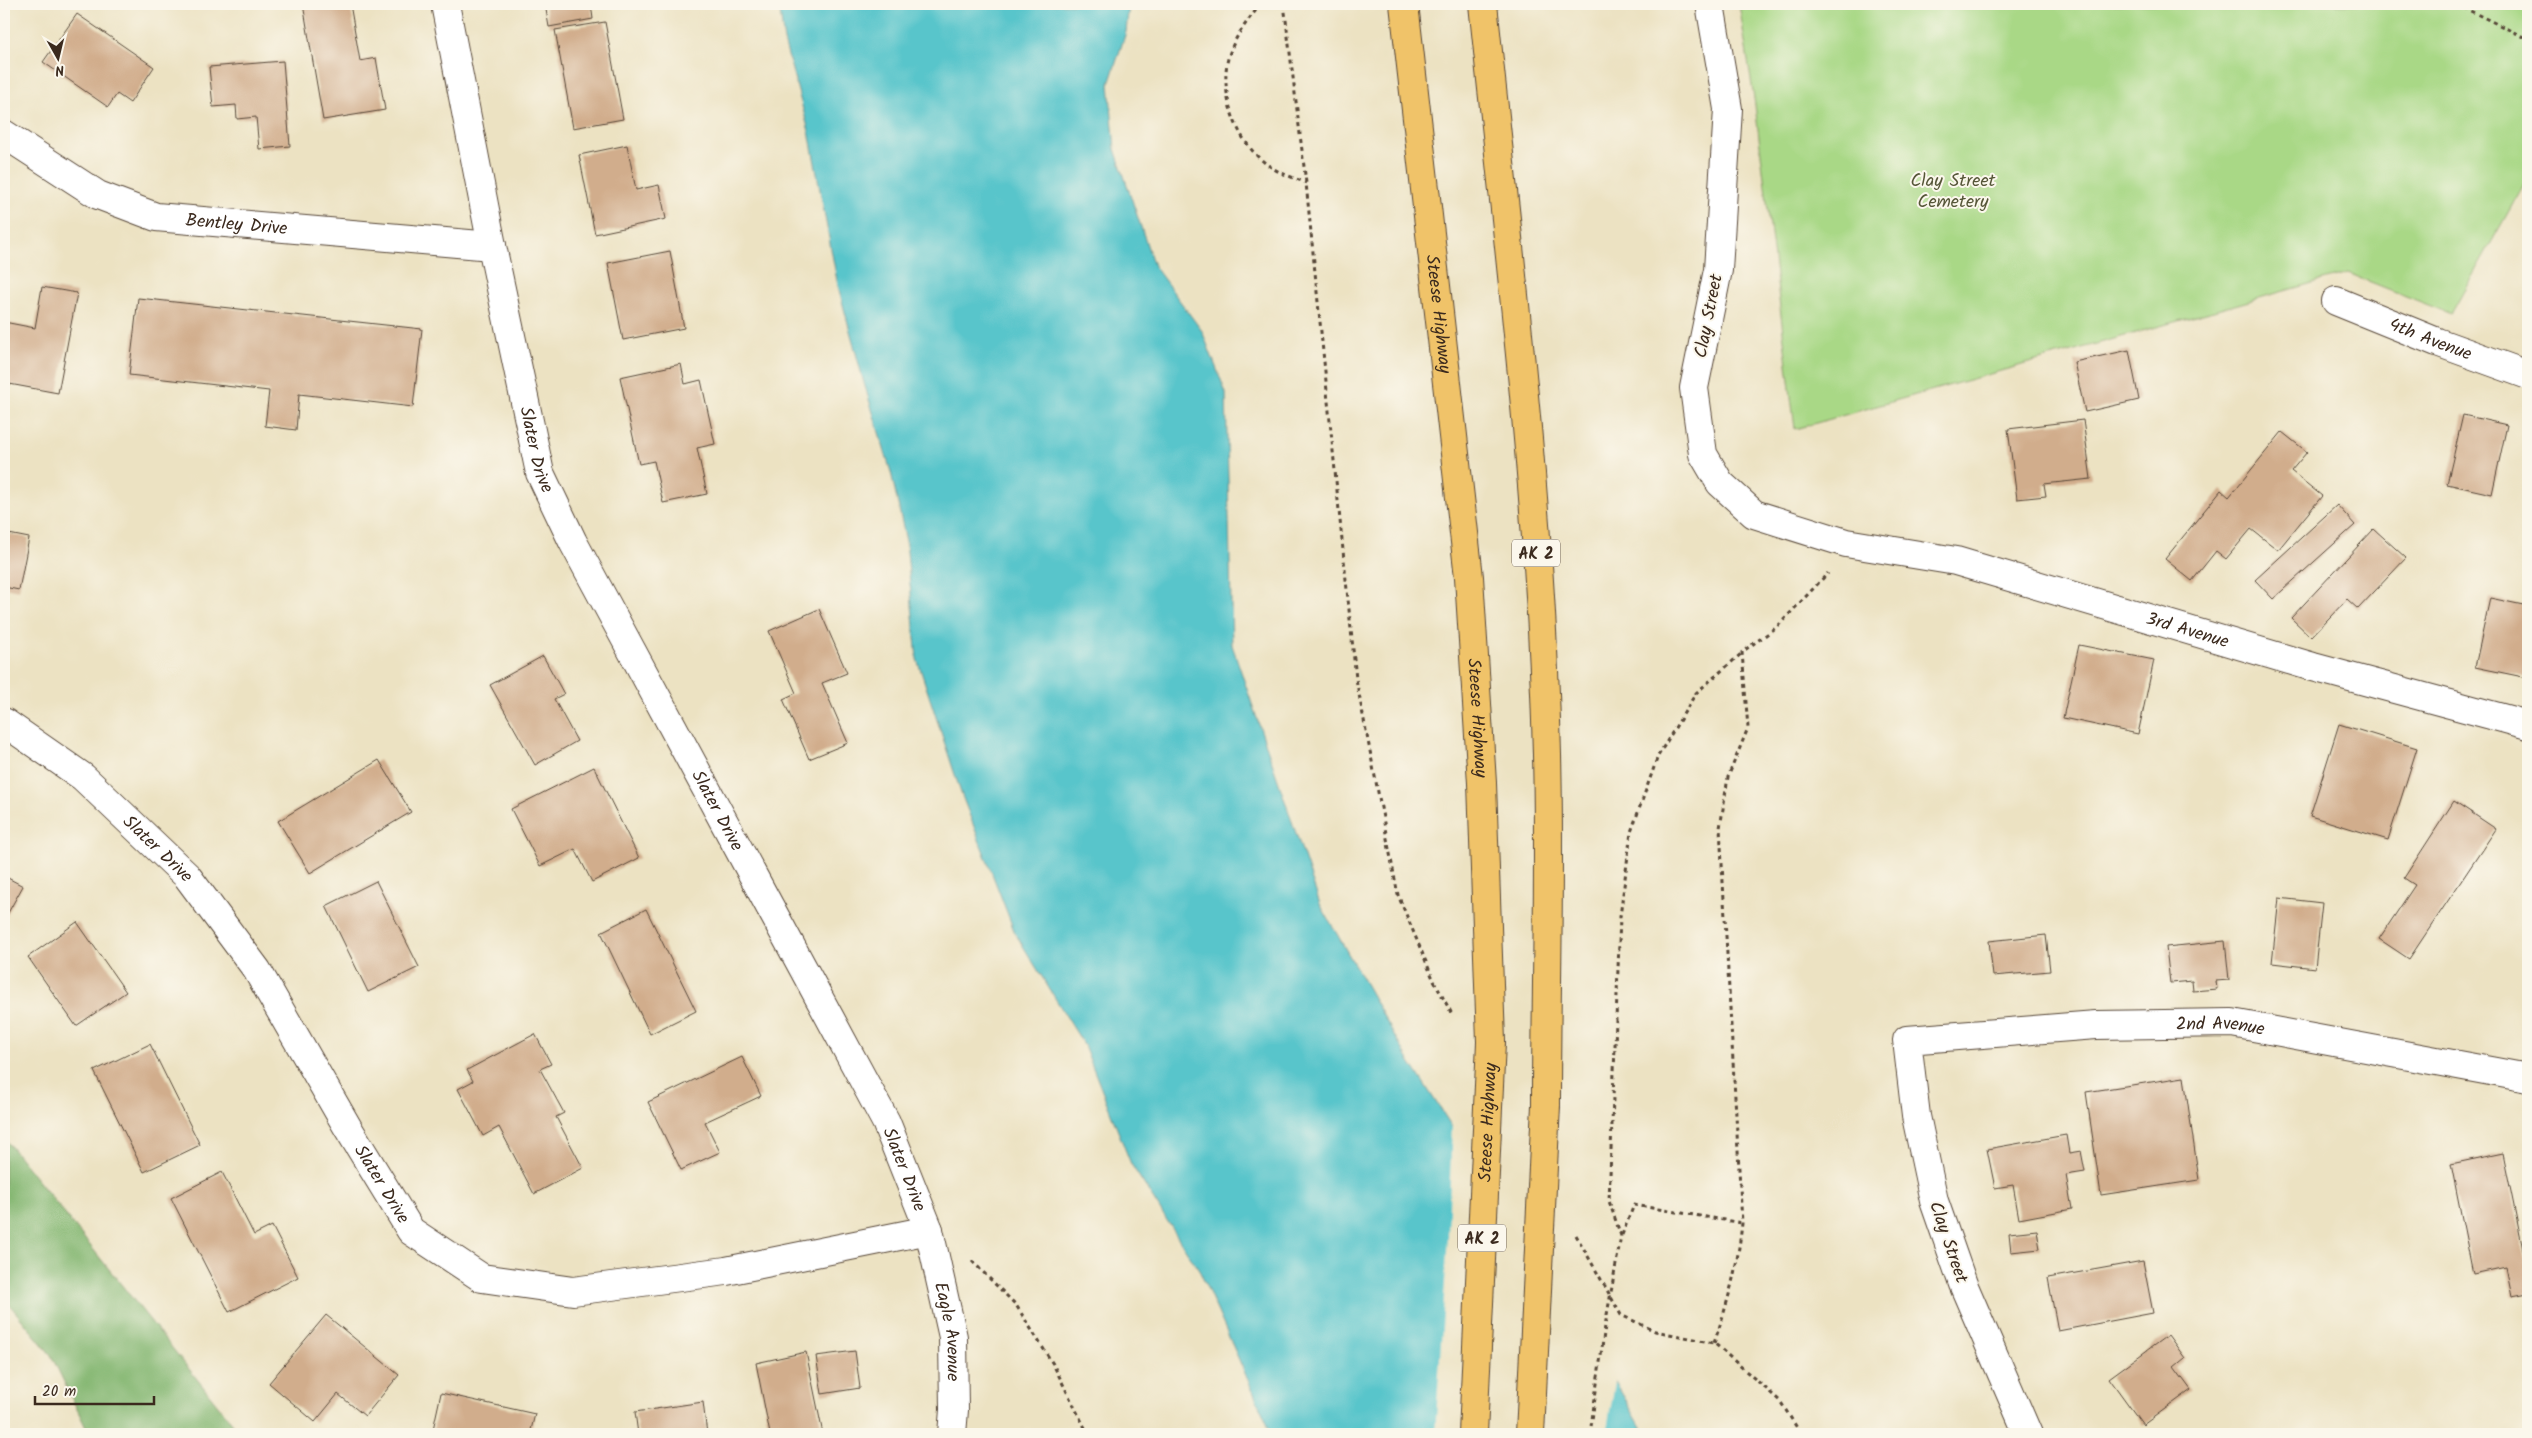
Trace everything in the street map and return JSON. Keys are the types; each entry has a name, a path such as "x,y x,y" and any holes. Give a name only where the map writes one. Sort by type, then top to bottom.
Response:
{"highway":[{"name":"Steese Highway","path":"1404,4 1469,577 1482,783 1491,1042 1473,1434"},
{"name":"AK 2","path":"1483,4 1529,440 1548,756 1546,1105 1530,1434"}],"street":[{"name":"Slater Drive","path":"4,722 83,777 187,876 257,970 348,1128 411,1231 482,1278 573,1291 726,1271 930,1230 886,1122 573,542 540,473 492,246 445,4"},
{"name":"Clay Street","path":"1710,4 1728,109 1718,270 1694,388 1703,454 1720,484 1754,514 1846,543"},
{"name":"Bentley Drive","path":"4,134 98,195 156,217 492,246"},
{"name":"4th Avenue","path":"2336,301 2437,342 2528,375"},
{"name":"3rd Avenue","path":"1846,543 1956,561 2313,667 2528,725"},
{"name":"2nd Avenue","path":"1907,1040 2096,1025 2232,1023 2528,1078"},
{"name":"Clay Street","path":"1907,1040 1916,1116 1934,1201 1962,1284 2028,1434"},
{"name":"Eagle Avenue","path":"930,1230 953,1337 954,1410 952,1434"}],"path":[{"path":"1261,4 1240,32 1228,63 1228,103 1243,139 1256,153 1270,167 1306,183"},
{"path":"1284,4 1306,183 1356,679 1398,895 1434,981 1458,1024"},
{"path":"2456,4 2528,40"},
{"path":"1622,1236 1610,1201 1620,917 1632,832 1658,756 1696,693 1742,652 1777,627 1824,580 1846,543"},
{"path":"1714,1343 1730,1298 1738,1262 1742,1223 1720,828 1728,777 1748,728 1742,652"},
{"path":"1590,1434 1605,1326 1622,1236 1634,1205 1742,1223"},
{"path":"1573,1229 1621,1315 1655,1331 1714,1343 1780,1401 1801,1434"},
{"path":"980,1267 1016,1305 1053,1364 1088,1434"}],"green space":[{"name":"Clay Street Cemetery","path":"1739,4 2528,4 2528,177 2451,314 2348,273 1795,429 1755,105"},
{"path":"4,1138 241,1434 89,1434 51,1355 4,1298"}],"water":[{"path":"779,4 1129,4 1126,32 1109,84 1115,149 1154,266 1202,331 1226,393 1232,645 1320,904 1405,1054 1605,1364 1645,1434 1272,1434 1200,1272 1131,1164 1084,1045 1015,933 961,793 917,659 906,541 891,472 864,383 838,286 809,131 784,41"}],"pier":[{"path":"1452,1123 1616,1377 1606,1434 1435,1434 1448,1237"}],"building":[{"path":"303,4 350,4 360,61 376,58 385,110 323,120"},
{"path":"545,4 591,4 593,19 549,27"},
{"path":"77,14 154,67 130,103 117,94 108,107 43,62"},
{"path":"605,22 623,119 573,128 555,30"},
{"path":"283,61 290,146 259,149 256,117 237,119 236,105 213,107 209,67"},
{"path":"627,145 636,190 659,185 666,219 595,234 579,155"},
{"path":"670,251 684,328 623,340 608,263"},
{"path":"42,287 77,293 58,393 4,383 4,322 35,328"},
{"path":"138,298 422,329 413,407 299,394 296,430 265,426 269,391 129,375"},
{"path":"2129,350 2139,400 2085,412 2074,362"},
{"path":"681,364 685,384 701,380 715,444 697,448 707,494 663,503 654,461 639,464 620,377"},
{"path":"2463,415 2507,425 2492,494 2447,484"},
{"path":"2083,420 2091,479 2044,484 2046,496 2017,499 2008,429"},
{"path":"2282,432 2307,452 2291,471 2322,496 2278,550 2251,529 2226,559 2216,551 2192,581 2165,559 2221,490 2229,497"},
{"path":"2337,505 2355,525 2273,599 2255,580"},
{"path":"2374,529 2406,558 2358,609 2347,599 2311,637 2291,618"},
{"path":"4,533 29,538 19,590 4,587"},
{"path":"2490,598 2528,606 2528,678 2475,667"},
{"path":"819,609 847,673 822,683 848,743 809,759 783,699 796,693 769,631"},
{"path":"2079,645 2154,660 2138,734 2063,718"},
{"path":"543,656 564,694 554,699 577,741 535,765 490,685"},
{"path":"2339,724 2417,748 2388,840 2310,816"},
{"path":"379,760 411,812 310,873 278,821"},
{"path":"594,767 639,858 592,882 575,849 540,866 511,809"},
{"path":"2454,801 2496,829 2409,959 2379,939 2415,885 2404,878"},
{"path":"4,876 23,886 4,920"},
{"path":"376,881 419,967 368,992 326,906"},
{"path":"2279,898 2322,903 2315,968 2272,963"},
{"path":"646,909 696,1011 650,1034 601,932"},
{"path":"77,922 126,992 76,1026 28,957"},
{"path":"2046,935 2050,971 1993,976 1989,941"},
{"path":"2225,941 2229,980 2216,981 2217,989 2193,991 2192,981 2170,983 2166,947"},
{"path":"535,1034 551,1064 540,1069 564,1113 556,1117 583,1168 534,1194 499,1127 483,1136 458,1089 473,1081 467,1070"},
{"path":"150,1044 200,1145 144,1172 94,1071"},
{"path":"742,1057 761,1096 705,1122 720,1152 681,1170 648,1102"},
{"path":"2184,1077 2199,1180 2101,1195 2086,1092"},
{"path":"2066,1135 2069,1153 2081,1151 2085,1172 2066,1175 2072,1209 2019,1219 2013,1185 1995,1188 1987,1149"},
{"path":"2503,1153 2528,1274 2528,1293 2512,1296 2506,1267 2473,1274 2451,1164"},
{"path":"222,1172 254,1235 272,1226 298,1277 229,1312 171,1198"},
{"path":"2037,1230 2040,1249 2011,1252 2009,1233"},
{"path":"2143,1261 2153,1313 2058,1331 2048,1278"},
{"path":"326,1315 399,1375 365,1416 338,1394 315,1422 269,1383"},
{"path":"2168,1335 2185,1358 2174,1367 2191,1390 2143,1425 2109,1378"},
{"path":"855,1351 860,1388 822,1394 816,1356"},
{"path":"806,1352 823,1434 770,1434 756,1363"},
{"path":"441,1393 535,1414 530,1434 432,1434"},
{"path":"703,1402 707,1434 638,1434 635,1412"}]}
